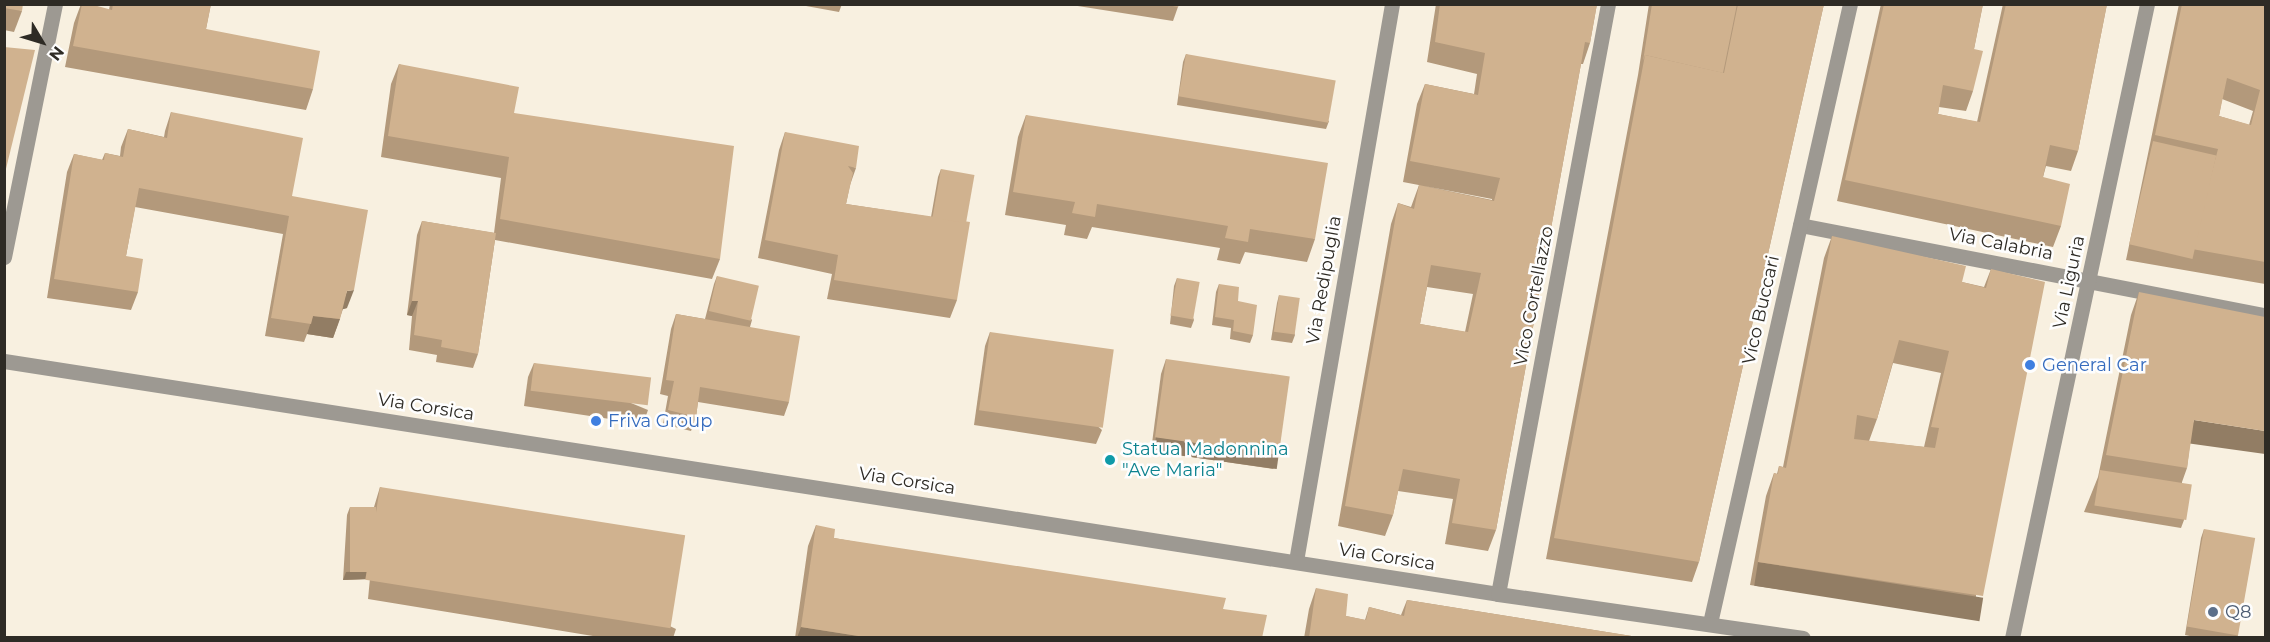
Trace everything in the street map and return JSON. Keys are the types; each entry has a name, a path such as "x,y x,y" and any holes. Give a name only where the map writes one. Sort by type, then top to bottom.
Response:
{"street":[{"path":"4,257 55,4"},
{"name":"Via Redipuglia","path":"1296,561 1392,4"},
{"name":"Vico Cortellazzo","path":"1498,594 1608,4"},
{"name":"Vico Buccari","path":"1710,623 1850,4"},
{"name":"Via Liguria","path":"2012,638 2147,4"},
{"name":"Via Calabria","path":"1800,225 2265,316"},
{"name":"Via Corsica","path":"4,361 1498,594 1803,638"}],"building":[{"path":"4,4 23,4 22,11 4,8"},
{"path":"82,4 112,10 113,4 211,4 206,29 320,51 313,89 73,46"},
{"path":"1162,4 1179,4 1178,7"},
{"path":"1440,4 1597,4 1590,43 1585,42 1496,530 1452,523 1460,479 1403,469 1393,515 1345,506 1398,203 1414,209 1419,185 1494,201 1500,178 1410,161 1425,84 1478,95 1485,53 1435,42","holes":["1431,265 1481,273 1468,332 1420,324"]},
{"path":"1652,4 1737,4 1723,73 1645,55 1643,61"},
{"path":"1738,4 1824,4 1699,562 1554,538 1645,55 1724,73"},
{"path":"1884,4 1983,4 1974,49 1983,51 1973,91 1943,85 1938,114 1980,122 2006,4 2107,4 2078,151 2050,145 2043,177 2070,184 2061,226 1845,180"},
{"path":"2182,4 2265,4 2265,262 2192,249 2218,149 2155,135","holes":["2227,78 2260,90 2251,125 2219,116"]},
{"path":"4,47 35,50 4,177"},
{"path":"1186,54 1336,80 1328,123 1179,96"},
{"path":"399,64 519,87 514,113 734,146 720,259 500,219 509,157 388,136"},
{"path":"171,112 303,138 292,196 368,210 354,290 347,291 340,319 313,316 311,324 271,318 289,216 139,188 126,256 143,259 138,292 54,279 74,154 104,160 105,153 123,157 128,129 167,138"},
{"path":"1026,115 1328,163 1315,239 1250,229 1248,242 1225,238 1228,226 1097,204 1095,217 1072,213 1075,202 1013,192"},
{"path":"785,132 859,146 856,168 848,166 853,173 846,204 970,222 957,300 834,280 838,255 765,240"},
{"path":"2153,141 2216,156 2192,259 2129,244"},
{"path":"941,169 974,175 966,223 932,217"},
{"path":"422,221 496,233 478,354 441,347 442,340 414,335 418,301 412,301"},
{"path":"1832,236 1966,266 1962,282 1986,288 1991,269 2045,282 1983,596 1758,562 1774,473 1778,474 1779,466 1786,468","holes":["1899,340 1949,351 1931,427 1939,428 1935,448 1854,439 1857,415 1877,419"]},
{"path":"717,276 759,286 751,321 709,311"},
{"path":"1177,278 1200,282 1193,319 1170,315"},
{"path":"1219,284 1239,287 1238,301 1257,305 1253,335 1233,331 1234,320 1215,317"},
{"path":"2139,292 2265,317 2265,431 2194,420 2187,468 2106,455"},
{"path":"1279,295 1300,298 1295,335 1274,332"},
{"path":"676,314 800,336 789,402 700,387 696,417 668,410 674,381 666,380"},
{"path":"990,332 1114,349 1103,428 979,410"},
{"path":"1166,359 1290,376 1279,455 1155,437"},
{"path":"534,363 651,377 648,405 531,391"},
{"path":"2100,470 2192,485 2186,520 2094,506"},
{"path":"380,487 685,535 670,628 365,580"},
{"path":"350,507 376,507 376,572 350,572"},
{"path":"816,525 835,529 834,538 1226,598 1223,609 1267,615 1262,638 871,638 801,627"},
{"path":"2204,529 2255,538 2238,636 2187,626"},
{"path":"1316,588 1348,594 1346,616 1366,620 1369,607 1404,616 1407,600 1644,638 1309,638"}],"place":[{"name":"General Car","path":"2030,365"},
{"name":"Friva Group","path":"596,421"},
{"name":"Statua Madonnina \"Ave Maria\"","path":"1110,460"},
{"name":"Q8","path":"2213,612"}]}
